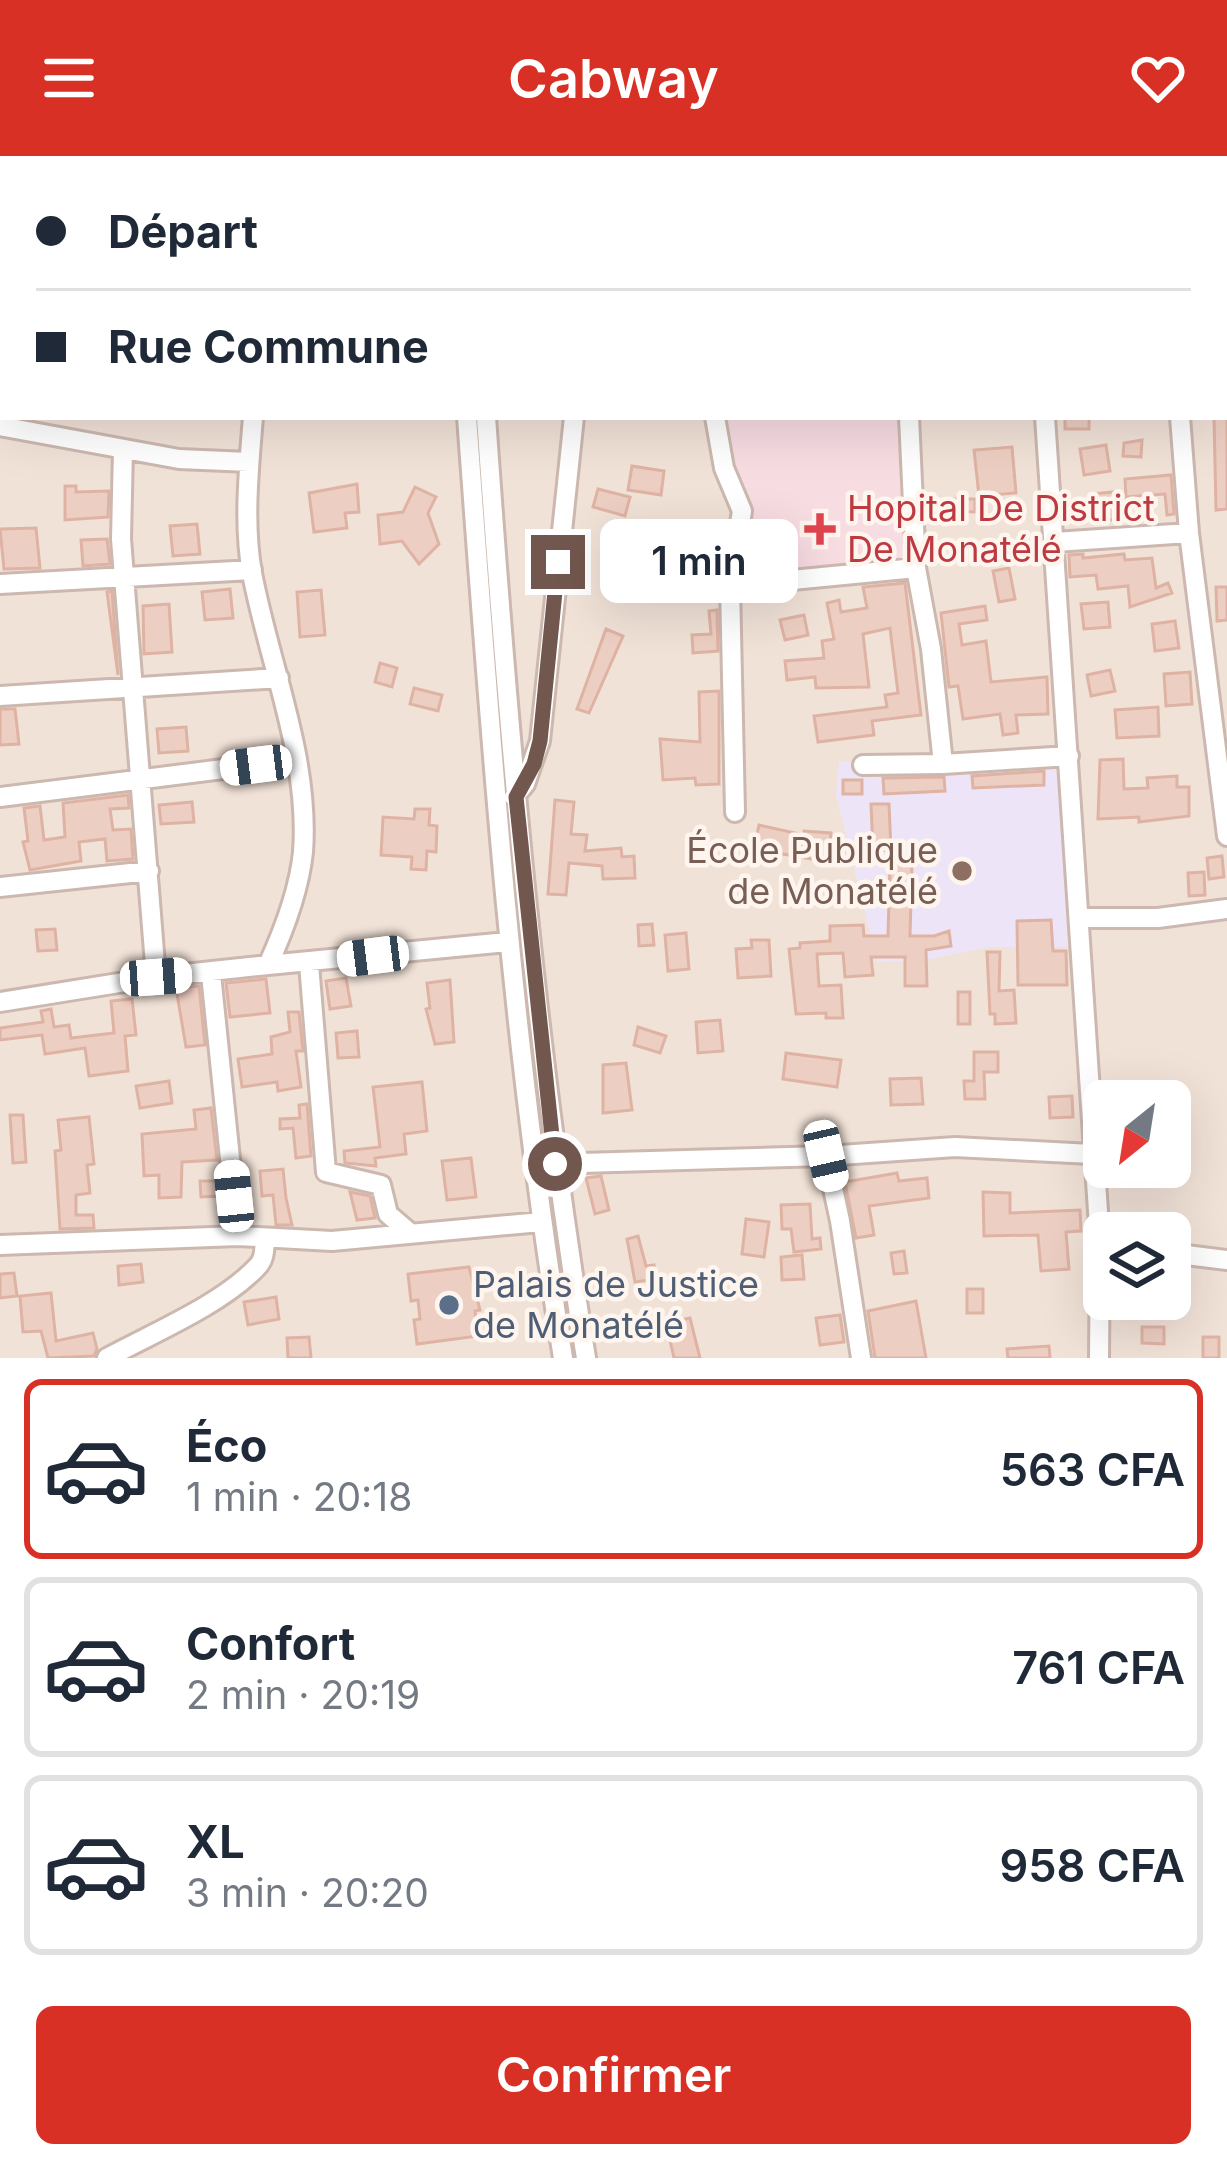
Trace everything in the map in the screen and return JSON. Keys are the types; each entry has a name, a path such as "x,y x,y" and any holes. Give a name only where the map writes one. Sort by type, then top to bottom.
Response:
{"street":[{"path":"253,420 252,570 295,760 303,854 287,918 268,965"},
{"path":"468,420 483,510 545,1163 541,1222 563,1358"},
{"path":"483,510 486,420"},
{"path":"574,420 540,741 534,764 507,797 507,942 545,1163 586,1358"},
{"path":"716,420 724,468 742,511 730,586 735,812"},
{"path":"909,420 916,568 931,649 943,764"},
{"path":"1046,420 1089,1080"},
{"path":"1180,420 1227,836"},
{"path":"0,427 179,459 249,462"},
{"path":"123,449 124,578 156,977"},
{"path":"1055,542 1190,533"},
{"path":"730,586 916,568"},
{"path":"0,584 252,570"},
{"path":"0,696 279,678"},
{"path":"863,765 1070,756"},
{"path":"0,796 295,760"},
{"path":"0,887 149,871"},
{"path":"1082,918 1158,917 1227,909"},
{"path":"0,1002 156,977 507,942"},
{"path":"309,964 327,1173 381,1185 388,1214 409,1232"},
{"path":"211,974 238,1236"},
{"path":"545,1163 826,1156 955,1147 1083,1154"},
{"path":"826,1156 841,1221 861,1358"},
{"path":"0,1244 238,1236 332,1241 541,1222"},
{"path":"107,1358 212,1299 258,1267 265,1240"},
{"path":"1191,1256 1227,1260"},
{"path":"1099,1358 1100,1320"}],"shaded area":[{"path":"0,420 1227,420 1227,1358 0,1358"},
{"name":"Hopital De District De Monatélé","path":"721,420 904,420 913,567 824,566 800,575 735,575"},
{"name":"École Publique de Monatélé","path":"839,760 868,767 1065,762 1072,947 988,947 926,960 877,962 836,795"}],"building":[{"path":"1065,420 1089,420 1089,429 1065,429"},
{"path":"1214,420 1227,420 1227,509 1216,510"},
{"path":"1142,440 1141,457 1123,456 1124,443"},
{"path":"1106,445 1110,471 1084,475 1080,449"},
{"path":"1012,447 1016,493 979,496 974,450"},
{"path":"632,466 664,471 661,495 628,490"},
{"path":"1171,475 1174,514 1167,515 1165,494 1126,497 1125,479"},
{"path":"357,484 359,512 345,513 347,528 314,532 309,493"},
{"path":"65,486 76,486 76,492 109,491 108,517 65,520"},
{"path":"415,487 436,497 428,513 439,544 419,564 402,541 380,544 378,515 403,512"},
{"path":"598,489 630,497 625,516 593,507"},
{"path":"1113,492 1115,506 1123,506 1124,519 1094,521 1092,494"},
{"path":"952,499 975,499 975,512 952,511"},
{"path":"197,524 200,554 173,556 170,526"},
{"path":"668,524 690,527 687,554 664,551"},
{"path":"790,526 794,544 775,548 777,559 763,562 760,550 749,553 752,533"},
{"path":"36,528 40,568 4,569 0,529"},
{"path":"107,539 110,564 83,566 81,540"},
{"path":"1083,554 1083,558 1124,554 1125,560 1152,558 1156,588 1168,583 1172,593 1130,607 1128,586 1098,589 1096,575 1070,577 1069,555"},
{"path":"644,567 655,572 646,596 634,591"},
{"path":"1009,568 1015,599 999,602 993,571"},
{"path":"905,583 921,715 872,721 874,735 818,742 814,716 887,707 885,695 898,693 890,628 863,634 869,687 816,688 815,677 787,680 785,661 824,658 822,641 834,639 827,603 839,600 841,612 867,608 863,587"},
{"path":"1216,587 1227,587 1227,620 1217,621"},
{"path":"230,589 233,618 205,620 202,592"},
{"path":"321,590 325,635 300,637 297,592"},
{"path":"112,591 118,675 107,592"},
{"path":"1108,602 1110,627 1084,629 1081,604"},
{"path":"169,604 172,652 144,654 143,606"},
{"path":"985,606 987,620 959,624 962,645 986,641 991,682 1047,677 1048,714 1016,715 1018,733 1003,735 1000,714 963,719 958,686 949,687 941,613"},
{"path":"717,610 718,651 693,653 692,635 711,634 709,611"},
{"path":"804,615 808,635 785,640 780,620"},
{"path":"1175,621 1179,648 1155,651 1152,624"},
{"path":"606,629 623,636 589,713 577,709"},
{"path":"380,663 397,668 392,687 375,682"},
{"path":"1110,670 1115,691 1091,696 1087,675"},
{"path":"1190,672 1192,704 1166,706 1164,674"},
{"path":"414,688 442,695 438,711 410,704"},
{"path":"719,691 719,784 696,785 695,778 663,780 660,739 700,742 699,692"},
{"path":"1158,707 1159,736 1117,738 1115,710"},
{"path":"0,709 15,709 19,744 0,745"},
{"path":"186,727 188,751 159,753 157,729"},
{"path":"1123,759 1124,789 1148,788 1147,778 1177,776 1177,787 1189,787 1189,816 1139,822 1139,817 1098,819 1100,760"},
{"path":"1044,771 1044,785 973,788 972,776"},
{"path":"944,777 945,791 884,794 883,778"},
{"path":"843,780 862,780 862,794 843,794"},
{"path":"128,795 129,808 110,809 113,830 131,829 133,859 107,861 105,839 79,842 81,861 30,870 23,842 28,841 24,808 40,806 44,840 65,837 63,803"},
{"path":"555,800 574,802 571,834 587,835 585,851 621,848 622,857 634,856 635,878 603,879 602,866 569,863 566,895 548,894"},
{"path":"192,802 194,822 161,824 159,805"},
{"path":"871,804 889,804 891,850 873,851"},
{"path":"415,809 430,809 429,825 437,826 436,852 427,851 426,870 411,869 412,857 381,855 383,817 414,819"},
{"path":"759,825 804,835 804,831 831,833 829,862 754,849"},
{"path":"1222,856 1224,877 1209,879 1207,858"},
{"path":"890,863 912,864 910,936 949,931 951,946 926,950 927,986 905,986 905,957 871,957 873,975 845,977 843,953 817,954 819,986 841,985 843,1018 796,1014 789,949 800,948 800,943 830,941 830,926 863,925 864,936 888,936"},
{"path":"1204,872 1205,895 1189,896 1188,873"},
{"path":"1051,920 1053,951 1066,951 1067,985 1018,985 1017,921"},
{"path":"652,924 654,945 639,946 638,925"},
{"path":"55,929 57,950 38,951 36,930"},
{"path":"686,933 689,969 668,971 665,935"},
{"path":"751,940 769,940 771,976 738,978 736,949 752,948"},
{"path":"987,952 1000,952 999,991 1014,990 1016,1023 995,1024 995,1014 990,1014"},
{"path":"346,978 351,1006 330,1009 326,981"},
{"path":"266,979 270,1013 230,1017 226,983"},
{"path":"450,980 454,1042 435,1044 426,1009 430,1008 427,983"},
{"path":"199,986 205,1045 186,1047 176,988"},
{"path":"958,992 970,992 970,1024 958,1024"},
{"path":"132,999 136,1035 125,1036 128,1071 89,1076 85,1048 45,1054 42,1035 0,1040 0,1028 43,1022 41,1011 51,1009 54,1027 69,1025 71,1038 114,1033 111,1001"},
{"path":"288,1012 299,1012 303,1051 296,1051 301,1087 278,1091 277,1082 242,1087 238,1059 272,1054 271,1037 290,1032"},
{"path":"720,1020 723,1051 698,1053 696,1022"},
{"path":"638,1027 666,1036 660,1053 634,1045"},
{"path":"357,1031 359,1057 338,1058 336,1033"},
{"path":"974,1052 998,1052 998,1072 984,1072 985,1099 965,1099 964,1081 974,1081"},
{"path":"786,1053 841,1060 837,1087 783,1079"},
{"path":"626,1063 632,1110 603,1113 603,1065"},
{"path":"921,1078 923,1104 891,1105 890,1079"},
{"path":"169,1081 172,1103 140,1108 136,1086"},
{"path":"422,1082 427,1131 404,1134 406,1154 375,1158 376,1166 345,1163 344,1151 380,1147 373,1087"},
{"path":"1072,1096 1073,1117 1050,1118 1049,1097"},
{"path":"307,1104 311,1156 296,1158 293,1128 280,1129 280,1119 300,1118 299,1105"},
{"path":"211,1108 217,1160 182,1162 181,1197 159,1198 159,1175 144,1176 142,1134 196,1129 194,1110"},
{"path":"10,1115 23,1115 26,1162 13,1163"},
{"path":"89,1117 94,1164 87,1165 90,1193 76,1195 76,1215 93,1215 94,1228 60,1229 58,1120"},
{"path":"471,1158 476,1197 447,1200 442,1161"},
{"path":"283,1169 292,1225 276,1225 273,1195 262,1196 260,1171"},
{"path":"897,1173 899,1181 927,1178 929,1198 869,1206 874,1235 856,1238 845,1182"},
{"path":"601,1176 609,1210 595,1214 586,1178"},
{"path":"200,1181 219,1181 220,1196 201,1197"},
{"path":"350,1192 370,1196 375,1218 357,1220"},
{"path":"983,1192 1010,1193 1010,1213 1080,1210 1081,1231 1066,1232 1069,1269 1041,1271 1038,1235 984,1236"},
{"path":"810,1204 812,1239 820,1238 821,1249 794,1252 791,1229 782,1229 781,1205"},
{"path":"746,1219 769,1222 764,1257 742,1254"},
{"path":"638,1236 646,1266 654,1265 656,1279 635,1282 627,1239"},
{"path":"904,1251 907,1273 894,1274 891,1253"},
{"path":"802,1255 804,1279 782,1280 781,1257"},
{"path":"141,1264 143,1282 119,1285 118,1266"},
{"name":"Palais de Justice de Monatélé","path":"469,1267 480,1310 475,1311 478,1336 417,1344 418,1300 411,1301 408,1274"},
{"path":"14,1273 17,1296 0,1298 0,1274"},
{"path":"967,1289 983,1289 983,1313 967,1313"},
{"path":"51,1293 56,1341 93,1333 94,1356 48,1358 41,1331 23,1332 20,1296"},
{"path":"276,1297 279,1319 248,1325 244,1302"},
{"path":"916,1301 926,1358 875,1358 868,1311"},
{"path":"840,1315 844,1342 820,1345 816,1318"},
{"path":"690,1318 700,1358 674,1358 666,1323"},
{"path":"1142,1327 1164,1327 1164,1344 1142,1343"},
{"path":"309,1337 311,1358 288,1358 287,1338"},
{"path":"1203,1337 1219,1337 1219,1358 1203,1358"},
{"path":"1049,1346 1050,1358 1008,1358 1007,1349"}],"place":[{"name":"Hopital De District De Monatélé","path":"820,529"},
{"name":"École Publique de Monatélé","path":"962,871"},
{"name":"Palais de Justice de Monatélé","path":"449,1305"}],"route":[{"path":"555,1164 516,797 540,741 558,562"}]}
